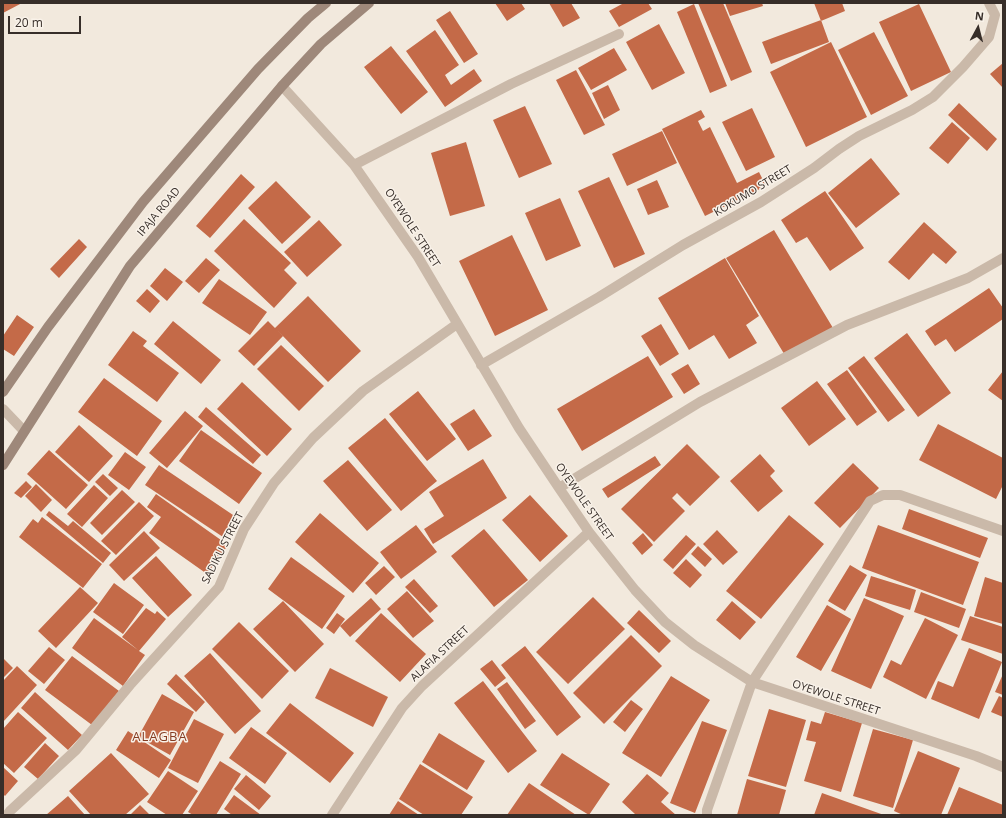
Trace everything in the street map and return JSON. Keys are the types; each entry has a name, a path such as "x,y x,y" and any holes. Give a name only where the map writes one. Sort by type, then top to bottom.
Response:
{"main road":[{"name":"IPAJA ROAD","path":"3,392 48,327 148,197 258,69 308,18 326,3"},
{"name":"IPAJA ROAD","path":"3,465 130,266 282,86 321,44 369,3"}],"street":[{"name":"KOKUMO STREET","path":"481,365 599,297 684,245 761,202 814,168 859,136 912,110 933,96 963,67 989,37 995,15 989,3"},
{"path":"354,165 511,84 619,34"},
{"name":"OYEWOLE STREET","path":"282,86 354,165 418,258 519,428 559,488 589,532 635,590 665,622 694,645 752,682 976,756 1003,767"},
{"path":"559,488 700,402 847,325 968,278 1003,258"},
{"name":"SADIKU STREET","path":"7,815 76,750 130,685 219,587 244,529 274,483 313,438 363,391 457,324"},
{"path":"3,409 24,431"},
{"path":"707,815 707,810 752,682 870,501 883,495 900,495 1003,531"},
{"name":"ALAFIA STREET","path":"332,815 402,708 422,686 589,532"}],"building":[{"path":"3,3 22,3 3,13"},
{"path":"495,3 521,3 525,9 507,21"},
{"path":"549,3 571,3 580,18 563,27"},
{"path":"621,3 648,3 652,9 619,27 609,11 622,4"},
{"path":"698,3 723,3 752,72 731,81"},
{"path":"725,3 762,3 763,6 730,16"},
{"path":"814,3 842,3 845,11 821,21"},
{"path":"694,4 727,86 710,93 677,12"},
{"path":"919,4 951,72 911,91 879,22"},
{"path":"450,11 478,54 464,63 436,20"},
{"path":"821,20 829,42 771,64 762,42"},
{"path":"659,24 685,73 652,90 626,42"},
{"path":"435,30 459,65 445,75 451,85 474,69 482,81 445,107 406,51"},
{"path":"874,32 908,96 871,115 838,50"},
{"path":"831,42 867,117 806,147 770,72"},
{"path":"391,46 428,92 401,114 364,67"},
{"path":"614,48 627,70 591,90 578,68"},
{"path":"1003,63 1003,88 990,74"},
{"path":"576,70 605,125 584,135 556,80"},
{"path":"608,85 620,110 604,119 592,93"},
{"path":"959,103 997,139 987,151 948,115"},
{"path":"525,106 552,164 519,178 493,120"},
{"path":"752,108 775,157 746,171 722,122"},
{"path":"701,110 705,117 698,121 703,131 710,127 737,183 759,172 766,186 705,216 662,129"},
{"path":"952,122 970,138 948,164 929,148"},
{"path":"662,131 677,163 627,186 612,154"},
{"path":"466,142 485,206 450,216 431,153"},
{"path":"871,158 900,194 856,228 828,193"},
{"path":"241,174 255,187 210,238 196,226"},
{"path":"609,177 645,254 614,268 578,191"},
{"path":"657,180 669,207 648,215 637,189"},
{"path":"276,181 311,217 282,244 248,208"},
{"path":"825,191 864,248 830,271 807,237 796,243 781,220"},
{"path":"560,198 581,246 546,261 525,213"},
{"path":"244,219 291,263 284,270 297,283 274,308 214,251"},
{"path":"319,220 342,245 307,277 284,252"},
{"path":"924,222 957,252 946,264 933,253 909,280 888,262"},
{"path":"774,230 833,328 786,357 726,258"},
{"path":"512,235 548,310 495,336 459,261"},
{"path":"79,239 87,247 59,278 50,269"},
{"path":"206,258 220,270 199,293 185,281"},
{"path":"725,258 759,316 746,325 757,343 729,359 714,335 689,350 658,298"},
{"path":"165,268 183,282 167,301 150,286"},
{"path":"219,279 267,312 250,335 202,303"},
{"path":"989,288 1003,308 1003,319 955,352 946,339 935,346 925,331"},
{"path":"147,289 160,301 150,313 136,301"},
{"path":"308,296 361,351 328,382 275,328"},
{"path":"17,315 34,327 14,356 3,349 3,336"},
{"path":"173,321 221,360 201,384 154,344"},
{"path":"268,321 283,336 254,366 238,351"},
{"path":"661,324 679,354 660,366 641,336"},
{"path":"133,331 147,341 143,346 179,373 157,402 108,365"},
{"path":"907,333 951,393 918,417 874,358"},
{"path":"281,345 324,386 299,411 257,369"},
{"path":"648,356 673,397 582,451 557,409"},
{"path":"864,356 905,410 888,422 848,368"},
{"path":"688,364 700,384 684,394 671,374"},
{"path":"847,370 877,412 857,426 827,384"},
{"path":"1003,371 1003,401 988,390"},
{"path":"104,378 162,421 137,456 78,412"},
{"path":"817,381 846,419 809,446 781,408"},
{"path":"242,382 292,429 267,456 217,409"},
{"path":"418,391 456,439 427,461 389,414"},
{"path":"206,407 261,455 253,464 198,417"},
{"path":"474,409 492,436 468,451 450,424"},
{"path":"185,411 203,426 167,468 149,453"},
{"path":"385,418 437,481 401,511 348,448"},
{"path":"938,424 1003,458 1003,485 996,499 919,460"},
{"path":"79,425 113,456 89,482 55,452"},
{"path":"201,430 262,473 239,504 179,461"},
{"path":"687,444 720,477 690,506 677,493 672,498 685,511 654,542 621,509"},
{"path":"49,450 88,485 66,509 27,474"},
{"path":"125,452 146,467 129,490 108,475"},
{"path":"760,454 775,471 770,476 783,491 758,512 730,481"},
{"path":"655,456 661,465 608,498 602,489"},
{"path":"483,459 507,498 433,544 424,529 444,516 429,492"},
{"path":"348,460 392,510 367,531 323,481"},
{"path":"853,463 879,488 840,528 814,503"},
{"path":"159,465 236,517 223,537 145,485"},
{"path":"103,474 118,488 110,496 95,482"},
{"path":"26,481 32,487 21,498 14,493"},
{"path":"36,484 52,500 41,512 25,496"},
{"path":"94,485 108,498 82,527 67,514"},
{"path":"122,490 135,502 102,535 90,523"},
{"path":"156,494 228,545 207,574 149,533 161,517 147,507"},
{"path":"530,495 568,536 540,562 502,520"},
{"path":"139,502 154,516 116,555 101,541"},
{"path":"909,509 988,538 980,558 902,529"},
{"path":"49,511 68,526 73,521 111,553 103,563 46,515"},
{"path":"320,513 379,563 353,593 295,542"},
{"path":"789,515 824,544 761,619 726,591"},
{"path":"42,517 102,564 83,588 19,537 33,519 38,523"},
{"path":"416,525 437,552 401,579 380,552"},
{"path":"878,525 979,562 963,605 862,568"},
{"path":"484,529 528,580 494,607 451,556"},
{"path":"717,530 738,552 723,565 703,544"},
{"path":"144,531 160,548 124,581 109,565"},
{"path":"643,533 653,545 642,555 632,543"},
{"path":"686,535 696,544 673,569 663,560"},
{"path":"698,546 712,559 705,567 691,554"},
{"path":"156,556 192,595 168,617 132,578"},
{"path":"291,557 345,596 322,629 268,589"},
{"path":"686,559 702,575 690,588 673,573"},
{"path":"850,565 867,575 845,611 828,601"},
{"path":"384,566 395,577 376,595 365,583"},
{"path":"871,576 916,590 910,610 865,596"},
{"path":"985,577 1003,583 1003,624 974,616"},
{"path":"414,579 438,606 430,613 405,587"},
{"path":"114,583 144,605 123,634 93,612"},
{"path":"80,587 98,603 56,648 38,631"},
{"path":"407,591 434,621 413,638 387,609"},
{"path":"921,592 966,609 959,628 914,612"},
{"path":"593,597 625,629 568,684 536,652"},
{"path":"371,598 381,609 350,637 340,626"},
{"path":"864,598 904,616 871,689 831,671"},
{"path":"283,601 324,644 295,672 253,629"},
{"path":"732,601 756,622 740,640 716,620"},
{"path":"827,605 851,619 821,671 796,657"},
{"path":"146,608 155,614 157,611 166,619 139,651 145,655 123,686 72,648 94,618 138,650 122,637"},
{"path":"639,610 671,641 659,653 627,623"},
{"path":"337,613 345,619 334,634 326,628"},
{"path":"381,613 426,654 400,682 355,641"},
{"path":"970,616 1003,627 1003,654 961,640"},
{"path":"925,618 958,635 926,699 883,677 891,660 901,665"},
{"path":"239,622 289,671 262,699 212,649"},
{"path":"631,635 662,666 604,724 573,693"},
{"path":"525,646 581,717 557,736 501,665"},
{"path":"49,647 65,660 44,684 28,671"},
{"path":"969,648 1002,662 979,719 931,699 938,681 953,687"},
{"path":"210,653 261,711 235,734 184,676"},
{"path":"72,656 119,691 92,725 45,690"},
{"path":"3,658 13,668 3,678"},
{"path":"492,660 506,678 495,687 480,669"},
{"path":"17,666 37,685 3,722 3,681"},
{"path":"330,668 388,697 373,727 315,698"},
{"path":"176,674 205,702 196,712 167,684"},
{"path":"1003,674 1003,695 995,692"},
{"path":"671,676 710,700 661,777 622,753"},
{"path":"483,681 537,751 508,773 454,703"},
{"path":"507,682 536,721 525,729 497,689"},
{"path":"35,692 82,735 68,750 21,708"},
{"path":"162,694 194,712 170,755 138,737"},
{"path":"999,696 1003,698 1003,717 991,712"},
{"path":"631,700 643,709 625,732 613,722"},
{"path":"290,703 354,753 330,783 266,733"},
{"path":"769,709 806,720 786,787 748,776"},
{"path":"18,712 47,738 14,773 3,763 3,729"},
{"path":"825,712 862,723 841,792 804,781 816,742 806,740 811,721 821,724"},
{"path":"194,719 224,734 198,783 168,768"},
{"path":"702,721 727,730 695,813 670,803"},
{"path":"251,727 287,753 265,784 229,758"},
{"path":"873,729 913,740 893,808 853,796"},
{"path":"128,731 171,760 159,778 116,750"},
{"path":"439,733 485,761 467,790 422,762"},
{"path":"45,743 59,756 38,779 24,767"},
{"path":"918,751 960,768 941,815 903,815 894,811"},
{"path":"111,753 149,794 125,815 91,815 69,791"},
{"path":"562,753 610,784 589,815 540,785"},
{"path":"220,761 241,774 216,815 193,815 188,812"},
{"path":"420,764 473,797 461,815 424,815 399,799"},
{"path":"3,767 18,781 5,796 3,794"},
{"path":"168,771 198,791 182,815 167,815 147,802"},
{"path":"647,774 669,793 661,802 676,815 634,815 635,814 622,802"},
{"path":"246,775 271,796 259,810 234,789"},
{"path":"747,779 786,790 779,815 737,815"},
{"path":"529,783 576,815 507,815"},
{"path":"959,787 1003,805 1003,815 947,815"},
{"path":"822,793 884,815 814,815"},
{"path":"234,795 261,815 232,815 224,809"},
{"path":"68,796 85,815 46,815"},
{"path":"398,801 419,815 389,815"},
{"path":"140,805 150,815 130,815"}],"district":[{"name":"ALAGBA","path":"160,737"}]}
